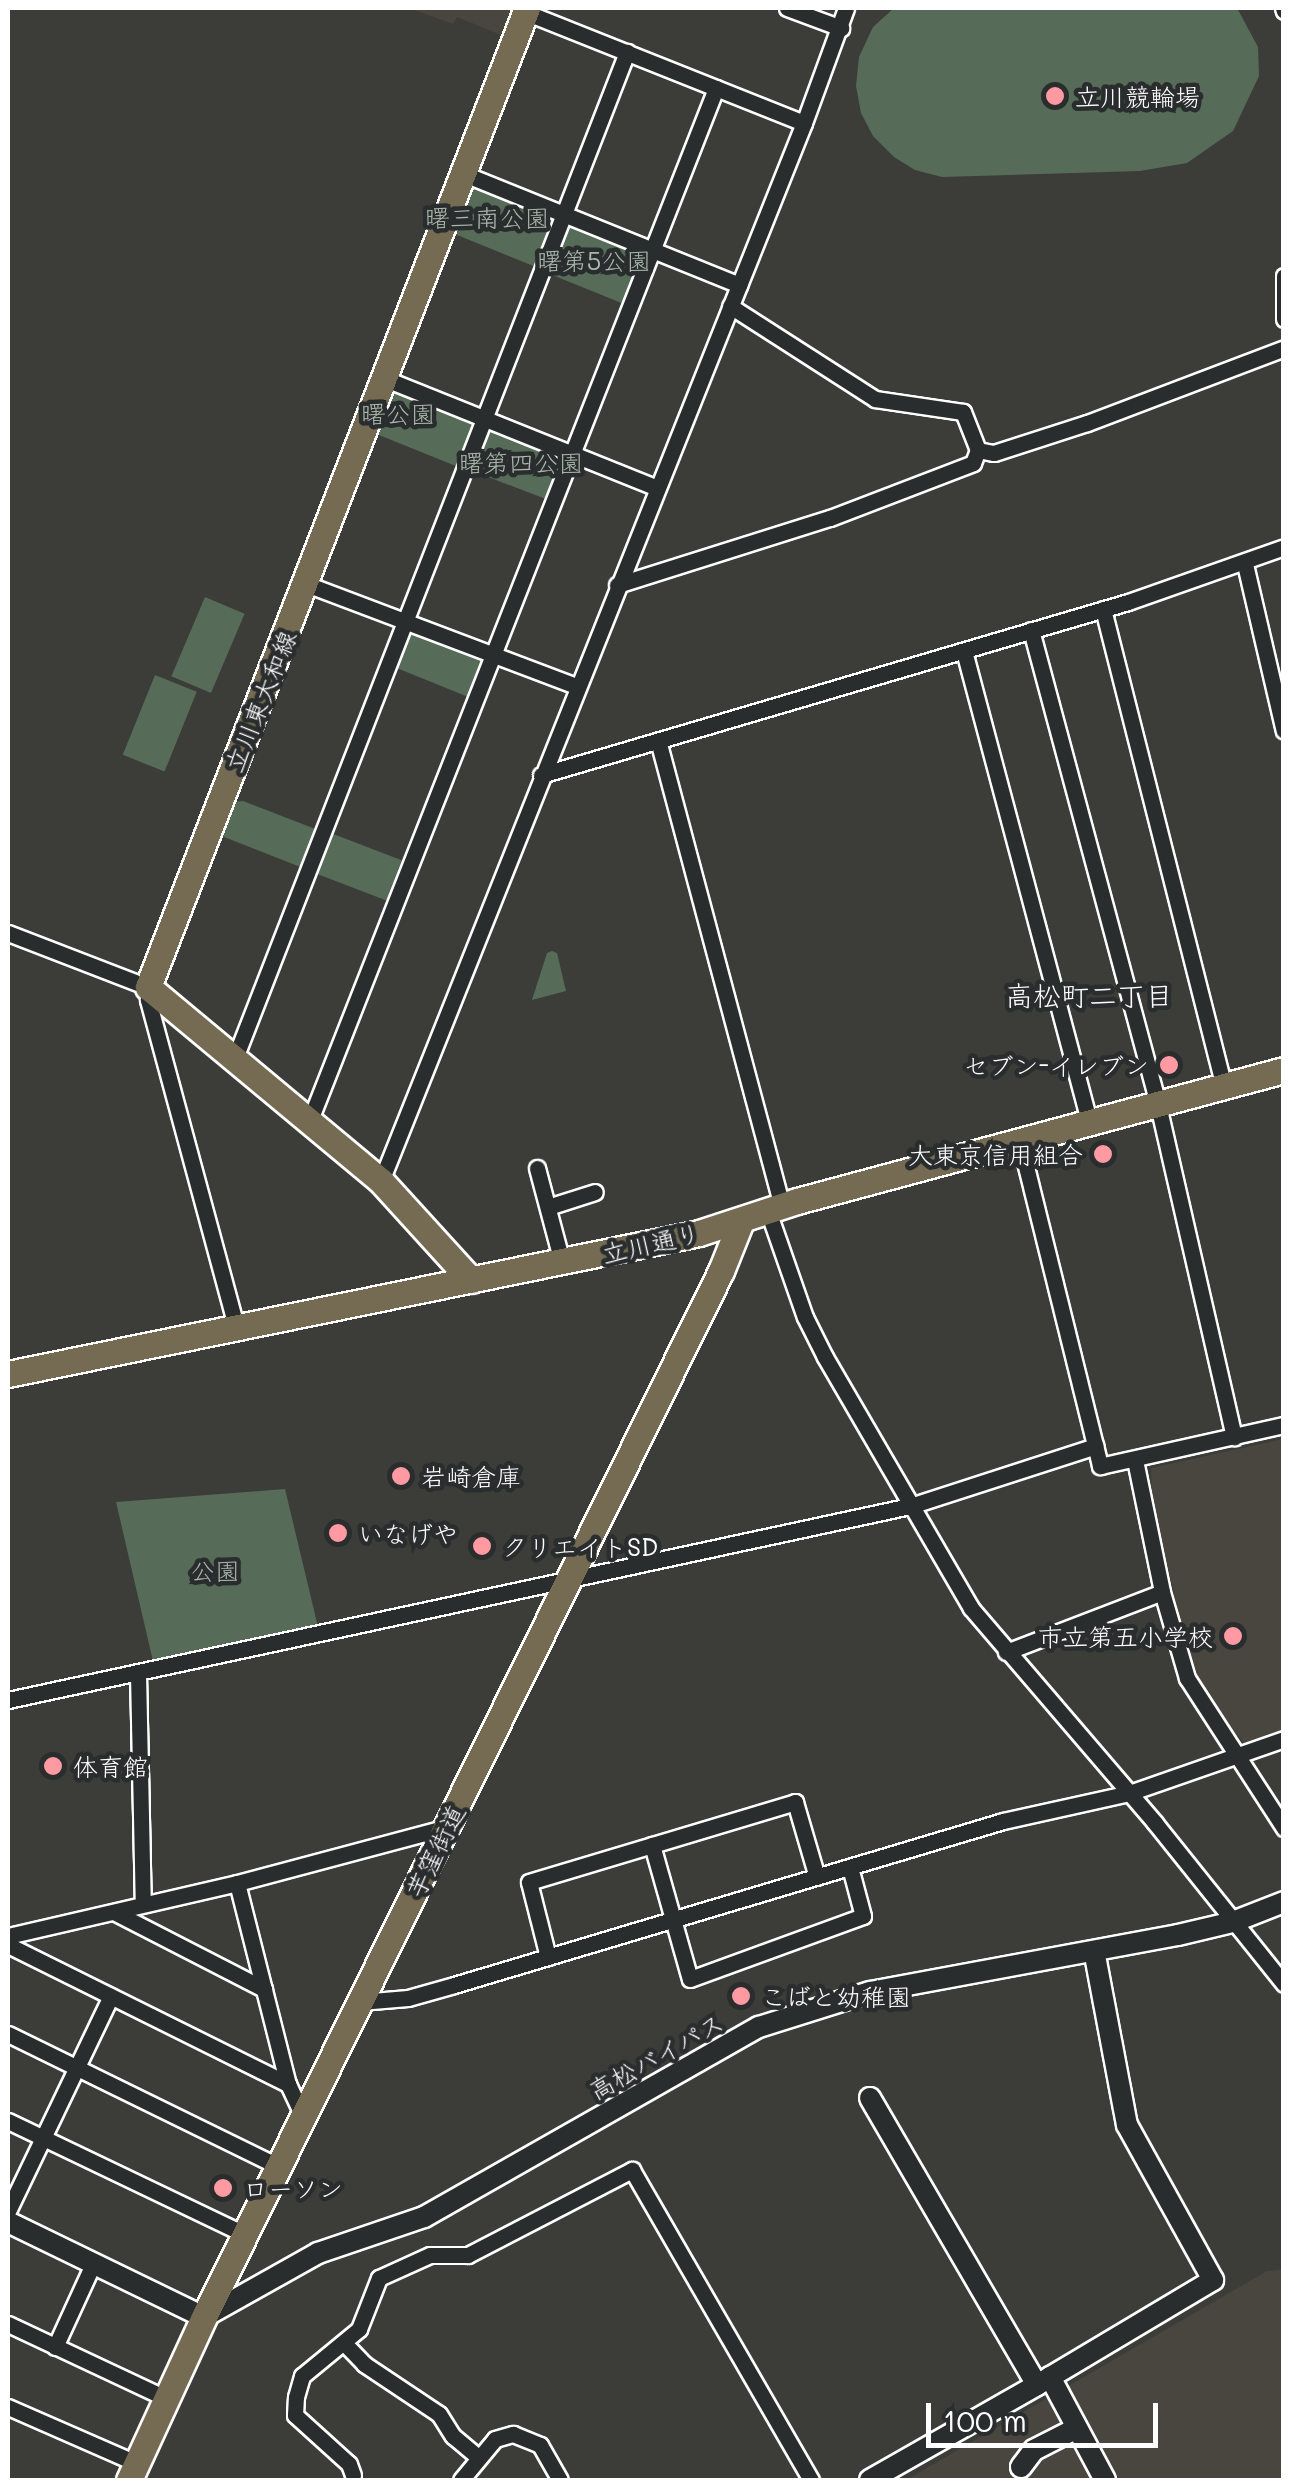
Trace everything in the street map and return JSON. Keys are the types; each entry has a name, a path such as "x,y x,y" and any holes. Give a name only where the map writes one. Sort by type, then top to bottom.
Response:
{"main road":[{"name":"立川東大和線","path":"148,987 526,10"},
{"path":"148,987 381,1181 471,1280"},
{"name":"立川通り","path":"8,1374 562,1262 740,1221 1284,1070"},
{"name":"芋窪街道","path":"132,2472 204,2317 722,1271 740,1221"}],"street":[{"path":"787,8 840,28"},
{"path":"381,1181 804,123 846,8"},
{"path":"526,10 804,123"},
{"path":"235,1058 406,622 481,417 627,52"},
{"path":"310,1120 716,88"},
{"path":"462,173 739,285"},
{"path":"1284,276 1284,319"},
{"path":"617,585 910,490 973,463 978,450 963,412 875,399 730,306"},
{"path":"978,450 994,453 1068,429 1284,348"},
{"path":"382,377 570,453 659,482"},
{"path":"541,775 659,744 1104,609 1245,564 1284,547"},
{"path":"1245,564 1284,731"},
{"path":"306,584 576,686"},
{"path":"1104,609 1224,1087"},
{"path":"1031,630 1158,1105 1234,1437"},
{"path":"964,650 1090,1124"},
{"path":"659,744 804,1316 970,1608 1280,1975"},
{"path":"8,932 148,987 148,1000 236,1327"},
{"path":"1020,1142 1100,1466 1284,1425"},
{"path":"538,1168 562,1262"},
{"path":"548,1207 595,1192"},
{"path":"8,1700 910,1506 1096,1446"},
{"path":"1135,1460 1162,1592 1187,1678 1284,1828"},
{"path":"1006,1652 1162,1592"},
{"path":"138,1674 142,1904"},
{"path":"360,2002 408,1998 1004,1821 1128,1792 1241,1757 1284,1739"},
{"path":"548,1957 529,1882 652,1844 795,1802 817,1876"},
{"path":"8,1936 237,1883 447,1827"},
{"path":"652,1844 690,1980 863,1916 850,1866"},
{"path":"237,1883 288,2084 304,2118"},
{"name":"高松バイパス","path":"204,2317 318,2253 424,2218 759,2027 870,1992 1233,1922 1284,1902"},
{"path":"114,1912 264,1989"},
{"path":"8,1945 288,2084"},
{"path":"870,2480 1213,2280 1128,2126 1094,1951"},
{"path":"8,2212 111,1996"},
{"path":"8,2034 280,2167"},
{"path":"870,2098 1043,2381 1077,2428 1105,2480"},
{"path":"8,2120 246,2235"},
{"path":"353,2475 349,2464 295,2416 302,2376 359,2329 379,2278 430,2255 468,2255 632,2170 811,2480"},
{"path":"8,2222 204,2317"},
{"path":"55,2347 93,2264"},
{"path":"8,2324 165,2398"},
{"path":"345,2344 364,2364 439,2414 453,2436 478,2457"},
{"path":"8,2407 132,2472"},
{"path":"1021,2467 1034,2450 1077,2428"},
{"path":"461,2480 495,2439 514,2434 532,2438 560,2480"}],"shaded area":[{"path":"409,8 518,8 506,37 457,17 453,24"},
{"name":"市立第五小学校","path":"1283,1439 1283,1735 1251,1751 1195,1686 1152,1497 1151,1468"},
{"path":"1283,2269 1283,2480 906,2480 1267,2271"}],"green space":[{"name":"立川競輪場","path":"894,8 1237,8 1258,47 1259,76 1233,131 1187,163 1140,171 942,177 915,170 894,157 873,136 861,113 856,86 859,57 873,27"},
{"name":"曙三南公園","path":"463,176 558,215 537,267 442,229"},
{"name":"曙第5公園","path":"561,216 648,251 626,305 539,270"},
{"name":"曙公園","path":"382,379 479,418 460,467 362,428"},
{"name":"曙第四公園","path":"482,420 568,453 550,501 464,468"},
{"path":"205,597 245,614 211,693 171,676"},
{"path":"410,626 486,657 470,698 394,667"},
{"path":"155,675 197,692 165,772 123,755"},
{"path":"243,801 318,830 303,868 219,835 232,802"},
{"path":"328,832 402,860 386,900 313,872"},
{"path":"547,953 557,953 566,991 532,1000"},
{"name":"公園","path":"285,1489 318,1627 153,1661 116,1502"}],"place":[{"name":"立川競輪場","path":"1055,96"},
{"name":"セブン-イレブン","path":"1169,1065"},
{"name":"大東京信用組合","path":"1103,1154"},
{"name":"岩崎倉庫","path":"401,1476"},
{"name":"いなげや","path":"338,1533"},
{"name":"クリエイトSD","path":"482,1546"},
{"name":"市立第五小学校","path":"1233,1636"},
{"name":"体育館","path":"53,1766"},
{"name":"こばと幼稚園","path":"741,1996"},
{"name":"ローソン","path":"223,2188"}],"district":[{"name":"高松町二丁目","path":"1089,995"}]}
